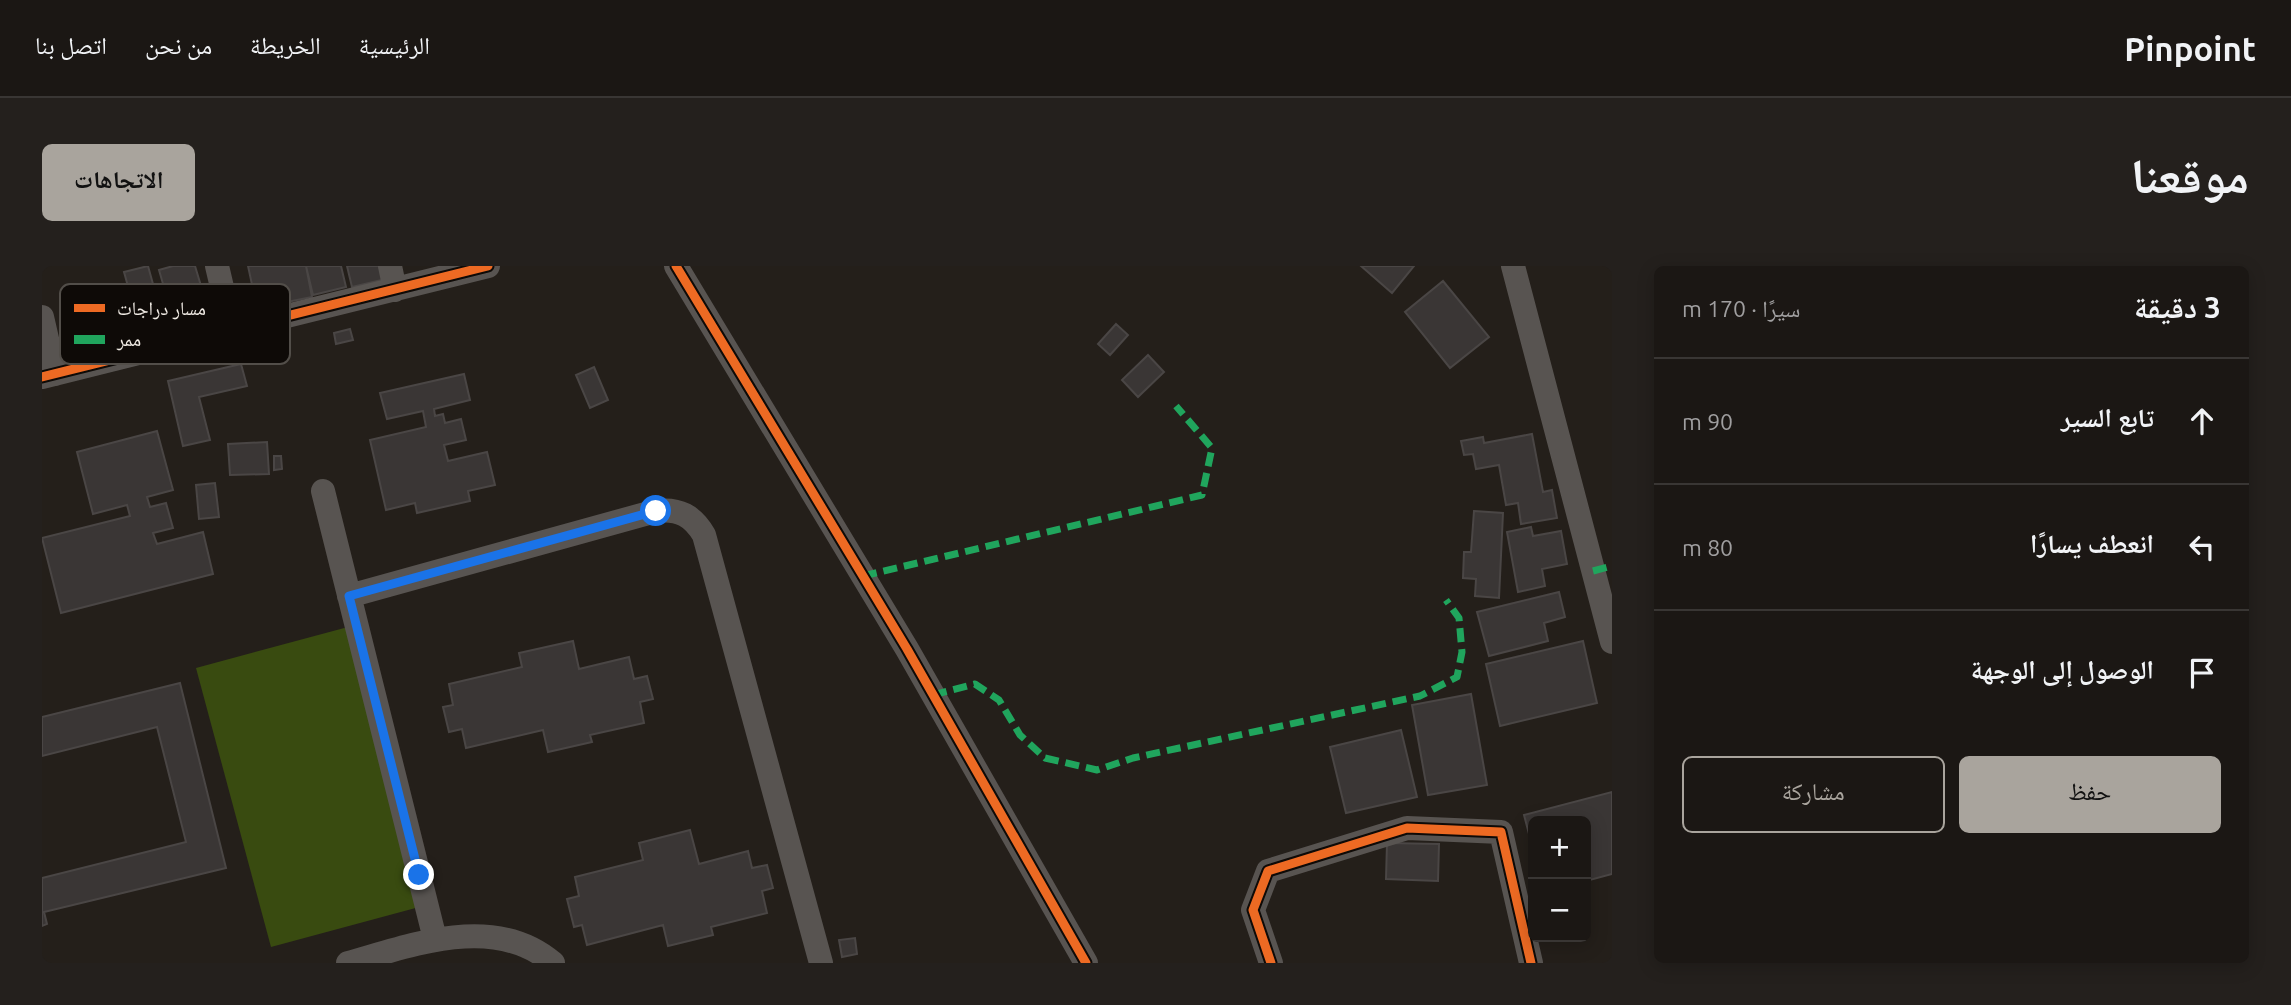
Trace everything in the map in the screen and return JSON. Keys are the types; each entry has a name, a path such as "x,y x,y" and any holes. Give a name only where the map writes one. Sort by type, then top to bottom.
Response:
{"street":[{"path":"217,266 221,284"},
{"path":"290,311 392,278 488,266"},
{"path":"676,266 907,649 1086,963"},
{"path":"1513,266 1612,642"},
{"path":"42,317 48,376 96,364"},
{"path":"323,491 435,939"},
{"path":"349,596 656,511 668,509 690,517 705,535 821,963"},
{"path":"1271,963 1254,910 1268,871 1407,828 1501,832 1531,963"},
{"path":"348,963 435,939 474,937 510,940 528,947 553,963"}],"green space":[{"path":"348,627 423,906 271,947 196,668"}],"building":[{"path":"148,266 153,284 127,284 124,272"},
{"path":"173,266 195,266 200,284 163,284 159,270"},
{"path":"248,266 306,266 312,297 290,301 290,284 252,284"},
{"path":"306,266 341,266 346,287 313,295"},
{"path":"347,266 387,266 390,278 352,287"},
{"path":"1361,266 1414,266 1392,293"},
{"path":"1443,281 1489,337 1450,368 1405,312"},
{"path":"1116,324 1128,335 1110,355 1098,344"},
{"path":"350,329 353,340 336,344 334,333"},
{"path":"1148,355 1164,372 1138,397 1122,380"},
{"path":"241,364 247,386 199,397 210,440 183,446 168,381"},
{"path":"594,367 608,400 590,408 576,375"},
{"path":"464,374 470,400 434,409 435,416 443,414 445,423 461,419 466,440 444,445 448,461 487,452 495,485 468,491 470,501 417,513 415,503 386,510 370,440 426,427 423,411 387,419 380,393"},
{"path":"157,431 173,490 147,497 150,507 166,503 173,528 153,533 157,544 203,532 213,574 61,613 42,538 130,516 127,505 93,514 77,452"},
{"path":"1532,434 1543,492 1552,490 1557,518 1521,524 1518,503 1506,505 1499,465 1476,469 1473,454 1464,455 1461,441 1483,437 1484,443"},
{"path":"267,442 269,474 230,475 228,444"},
{"path":"274,456 281,456 282,469 274,470"},
{"path":"215,483 219,517 199,519 196,485"},
{"path":"1474,511 1503,513 1499,598 1475,596 1476,579 1463,578 1464,552 1471,552"},
{"path":"1531,527 1533,536 1561,531 1567,564 1542,569 1545,586 1518,592 1507,532"},
{"path":"1559,592 1565,617 1544,623 1548,641 1489,656 1477,612"},
{"path":"573,641 579,669 629,657 634,679 647,676 653,699 640,702 644,723 590,735 592,742 548,752 543,730 466,748 462,729 449,732 443,707 453,705 449,684 522,667 519,653"},
{"path":"1583,641 1597,703 1500,726 1486,664"},
{"path":"180,683 226,868 44,912 47,924 42,926 42,878 186,842 157,727 42,756 42,717"},
{"path":"1471,694 1487,785 1428,795 1412,705"},
{"path":"1401,730 1417,797 1346,813 1330,747"},
{"path":"1612,792 1612,874 1591,880 1591,816 1528,816 1528,830 1524,815"},
{"path":"690,830 699,864 748,851 752,868 767,865 773,888 762,891 767,913 711,927 713,935 668,946 663,925 587,945 582,925 574,927 567,899 579,896 575,877 643,860 639,843"},
{"path":"1387,843 1439,844 1438,881 1386,879"},
{"path":"855,938 857,954 842,957 839,940"}],"marked path":[{"path":"863,576 1202,495 1212,448 1176,406"},
{"path":"1593,571 1612,566"},
{"path":"933,695 975,684 999,700 1020,735 1045,758 1097,770 1133,758 1420,696 1457,677 1462,652 1459,618 1446,600"}],"cycle path":[{"path":"290,315 488,266"},
{"path":"676,266 907,649 1086,963"},
{"path":"42,377 94,364"},
{"path":"1271,963 1253,910 1268,871 1407,828 1501,832 1531,963"}],"route":[{"path":"419,875 349,596 656,511"}]}
